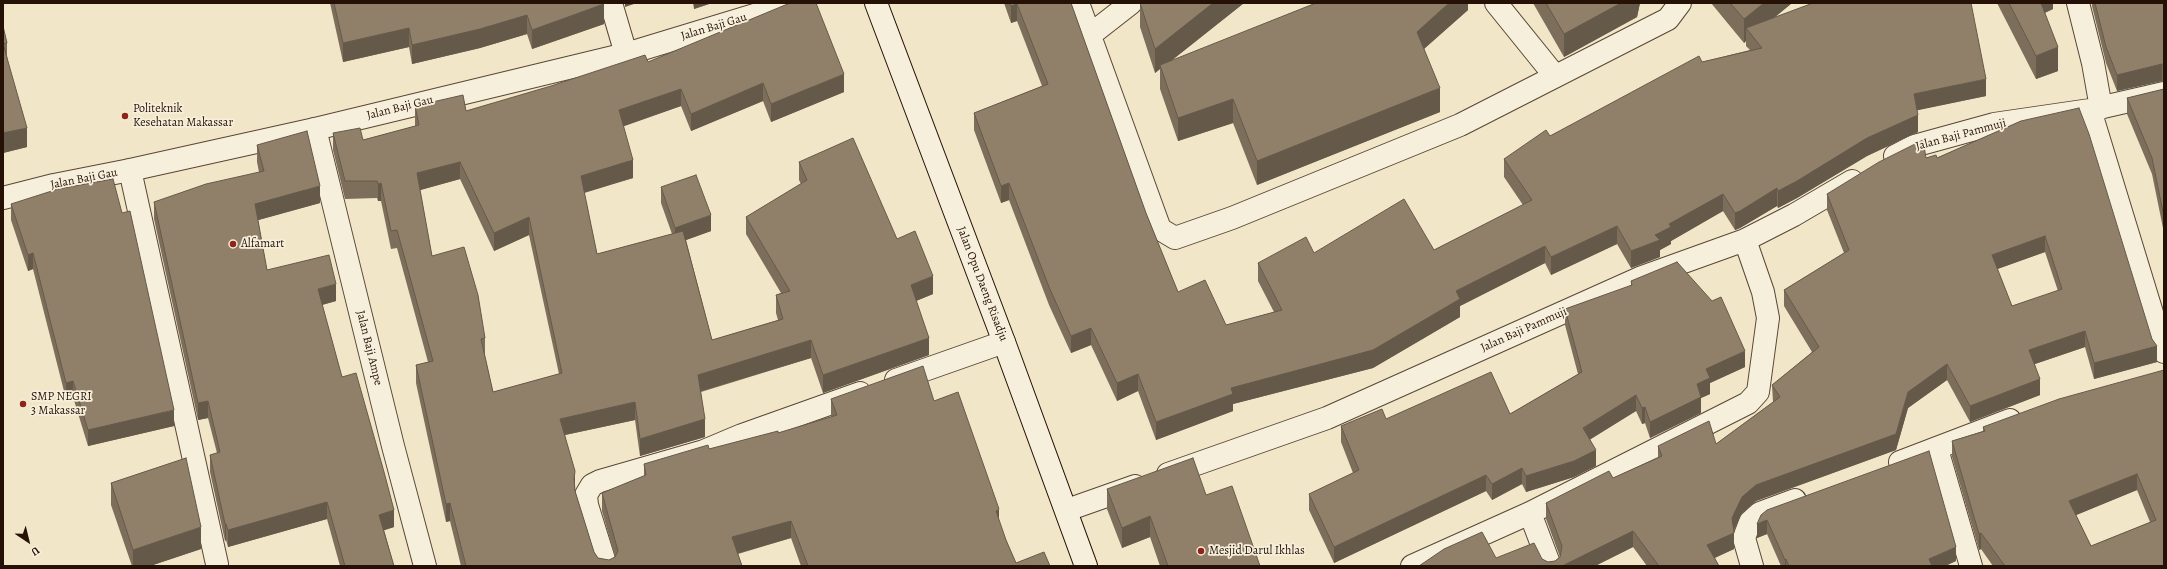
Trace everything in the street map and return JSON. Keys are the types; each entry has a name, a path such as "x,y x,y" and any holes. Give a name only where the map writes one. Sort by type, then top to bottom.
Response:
{"street":[{"path":"611,3 626,54"},
{"name":"Jalan Baji Gau","path":"3,198 54,185 130,170 315,129 626,54 794,3"},
{"name":"Jalan Opu Daeng Risadju","path":"876,3 1067,510 1086,566"},
{"path":"1078,3 1160,230 1176,238 1232,218 1460,125 1668,19 1680,3"},
{"path":"1090,35 1131,3"},
{"path":"1496,3 1555,76"},
{"path":"2078,3 2093,63 2095,109 2164,352"},
{"name":"Jalan Baji Pammuji","path":"1067,510 1327,418 1642,277 1744,240 1794,215 1873,167 1914,146 1994,124 2095,109 2164,93"},
{"name":"Jalan Baji Ampe","path":"315,129 393,446 426,566"},
{"path":"130,170 217,564"},
{"path":"1412,566 1530,513 1748,403 1758,392 1768,318 1763,292 1744,240"},
{"path":"606,566 587,505 586,495 592,486 600,481 704,451 742,435 1004,342"},
{"path":"1883,469 2033,412"},
{"path":"1937,449 1971,566"},
{"path":"1752,566 1744,538 1750,522 1760,513 1810,495"},
{"path":"1530,513 1550,566"}],"building":[{"path":"334,3 604,4 532,30 527,15 480,29 412,45 409,28 343,43"},
{"path":"790,3 816,3 844,74 771,104 763,83 691,114 681,89 619,110 633,160 581,176 597,254 683,231 712,340 783,319 776,295 790,291 746,217 807,180 799,162 853,138 897,239 915,231 933,276 911,285 929,338 823,375 811,340 698,375 705,419 640,439 635,402 560,419 575,471 575,491 594,552 598,558 609,560 615,557 618,551 602,493 646,475 644,464 708,445 709,449 778,431 778,433 837,415 831,399 923,366 934,401 958,392 999,509 996,511 1016,563 1044,552 1050,566 808,566 791,521 732,537 742,566 466,566 450,503 446,504 416,365 433,361 397,230 391,231 381,183 378,184 377,181 345,181 333,133 360,128 363,140 419,125 415,106 463,95 466,111 551,86 645,55 648,62","holes":["460,162 494,233 529,217 562,373 493,392 481,339 485,338 478,295 464,247 432,256 417,173"]},
{"path":"1010,3 1071,3 1146,213 1178,292 1205,280 1226,325 1282,310 1258,263 1306,237 1314,253 1404,199 1434,250 1532,200 1504,159 1546,130 1550,136 1699,56 1702,62 1762,48 1746,28 1813,3 1971,3 1986,79 1914,94 1918,115 1867,138 1797,181 1778,191 1777,188 1740,211 1735,213 1723,194 1669,224 1671,227 1655,235 1660,240 1631,251 1617,226 1551,257 1545,246 1456,291 1460,299 1373,350 1231,388 1233,394 1156,422 1138,374 1117,383 1091,328 1071,336 1049,287 1009,183 1001,186 974,113 1048,84 1017,4 1011,6"},
{"path":"1140,3 1213,3 1155,49"},
{"path":"1316,3 1449,3 1417,32 1440,88 1257,161 1233,99 1178,118 1160,65"},
{"path":"1546,3 1621,3 1564,34"},
{"path":"1730,3 1764,3 1744,19"},
{"path":"2009,3 2041,3 2058,47 2036,56"},
{"path":"2095,3 2164,3 2164,65 2162,64 2117,75 2106,47"},
{"path":"3,26 7,43 3,44"},
{"path":"3,44 27,128 3,133"},
{"path":"2164,89 2164,217 2152,158 2127,98"},
{"path":"2079,108 2089,134 2152,339 2157,346 2094,363 2085,331 2029,350 2040,379 1970,406 1947,364 1908,392 1896,434 1756,485 1742,497 1732,518 1734,533 1707,545 1719,566 1659,566 1633,531 1562,566 1419,566 1444,549 1482,532 1496,558 1534,543 1542,559 1548,562 1555,561 1560,557 1562,546 1546,503 1609,471 1613,478 1662,456 1658,446 1709,421 1716,444 1780,397 1772,385 1819,347 1784,290 1849,250 1827,194 1879,162 1923,140 1926,158 1936,155 1937,158 2021,121","holes":["2045,236 2062,289 2012,306 1992,255"]},
{"path":"307,131 320,186 255,204 267,270 329,255 336,284 318,289 342,377 356,373 384,472 394,510 379,515 394,566 345,566 327,502 228,530 225,524 210,455 220,452 208,401 198,403 154,202 206,184 264,171 257,145"},
{"path":"696,175 711,215 675,228 661,187"},
{"path":"113,179 122,213 130,211 174,410 88,430 73,381 66,383 33,253 28,255 11,204 58,189"},
{"path":"1677,262 1712,301 1721,297 1745,351 1706,369 1710,378 1697,384 1701,397 1650,422 1645,407 1642,408 1636,395 1583,428 1596,450 1574,461 1526,476 1522,468 1492,484 1486,475 1334,547 1309,494 1359,470 1341,426 1382,409 1386,419 1491,372 1510,414 1582,372 1565,309 1632,285 1631,281"},
{"path":"2164,370 2164,566 2005,566 1981,533 1979,534 1952,441 1985,431 1983,427 2059,399","holes":["2137,474 2156,520 2091,546 2069,501"]},
{"path":"1929,451 1956,547 1929,559 1932,566 1789,566 1767,520 1757,524 1761,515 1767,510"},
{"path":"186,458 201,527 133,550 111,483"},
{"path":"1193,458 1206,495 1232,486 1260,566 1168,566 1150,516 1122,528 1107,489"}],"place":[{"name":"Politeknik Kesehatan Makassar","path":"125,116"},
{"name":"Alfamart","path":"233,244"},
{"name":"SMP NEGRI 3 Makassar","path":"23,404"},
{"name":"Mesjid Darul Ikhlas","path":"1201,551"}]}
